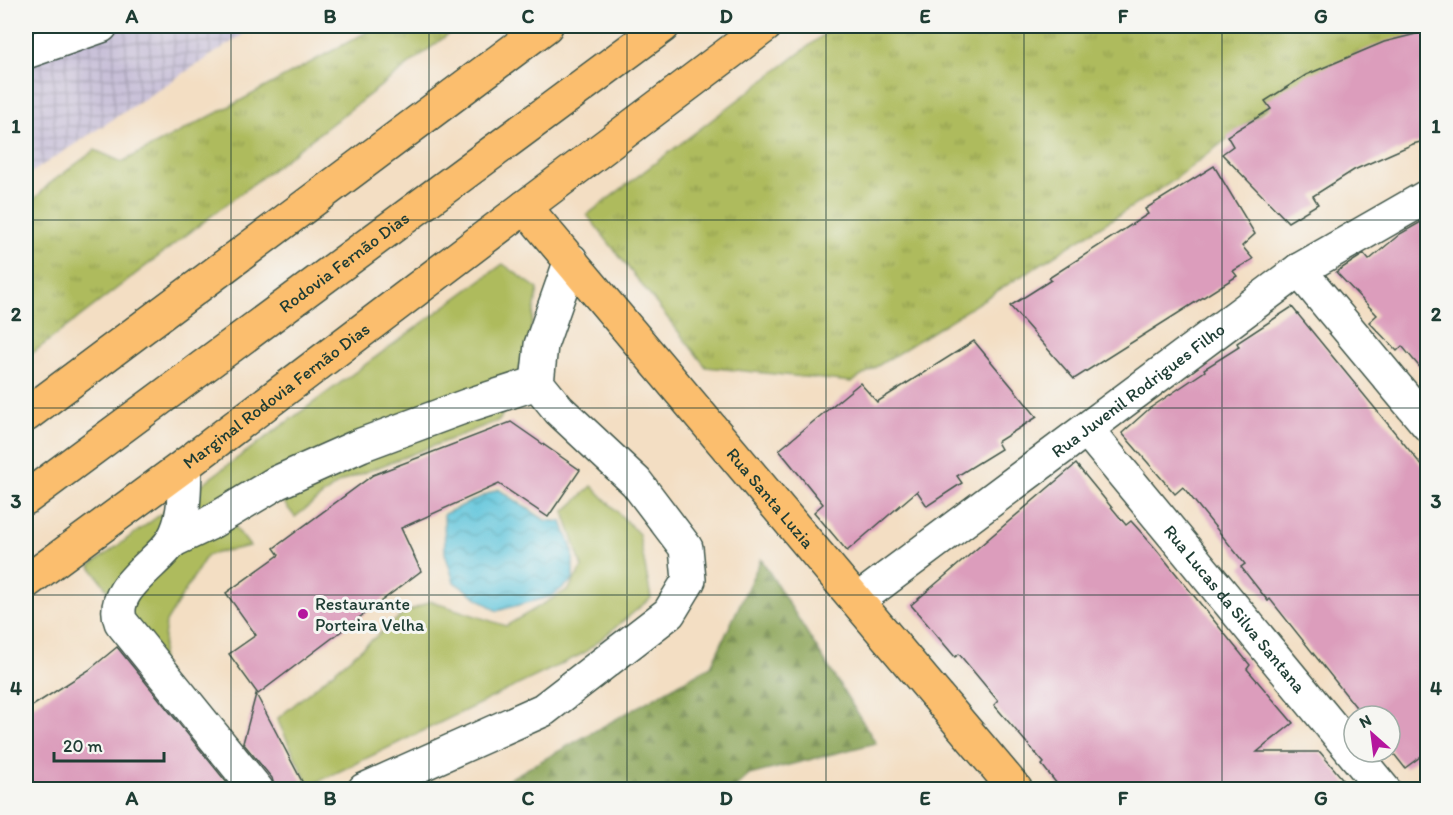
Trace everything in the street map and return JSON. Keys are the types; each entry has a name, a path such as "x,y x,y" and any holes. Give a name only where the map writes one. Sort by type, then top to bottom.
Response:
{"main road":[{"name":"Rodovia Fernão Dias","path":"26,498 663,26"},
{"name":"Marginal Rodovia Fernão Dias","path":"26,582 185,465 765,26"},
{"path":"26,415 539,30"},
{"name":"Rua Santa Luzia","path":"525,207 1016,789"}],"street":[{"path":"26,51 101,26"},
{"name":"Rua Juvenil Rodrigues Filho","path":"858,600 1299,270 1428,196"},
{"path":"364,789 543,710 669,613 689,580 686,548 636,482 559,410 537,383 541,345 571,260"},
{"path":"1299,270 1428,425"},
{"path":"172,541 208,524 276,483 361,446 466,406 537,383"},
{"name":"Rua Lucas da Silva Santana","path":"1087,430 1384,789"},
{"path":"185,465 182,518 172,541 124,593 117,612 121,622 257,789"}],"shaded area":[{"path":"26,26 256,26 26,176"}],"green space":[{"path":"378,26 459,26 26,358 26,208 49,184 95,150 122,162"},
{"path":"835,26 1427,26 1427,43 1310,75 1170,183 852,382 706,367 587,215"},
{"path":"503,264 538,289 527,350 500,420 340,482 295,517 273,489 231,522 250,546 207,555 166,622 161,663 90,566"},
{"path":"592,486 639,534 651,598 584,653 309,786 277,719 402,615 430,601 506,626 569,589 582,567 564,512"},
{"path":"761,559 876,743 749,775 734,789 491,789 711,666"}],"water":[{"path":"498,489 545,520 562,522 573,552 573,580 552,596 497,611 454,582 445,553 444,514"}],"building":[{"path":"1428,31 1428,140 1413,144 1354,170 1313,196 1318,204 1288,222 1222,154 1233,146 1227,136 1271,109 1265,101 1306,75 1384,42"},
{"path":"1214,166 1255,234 1242,246 1253,259 1233,271 1237,276 1074,379 1010,306 1148,214 1145,209"},
{"path":"1428,218 1428,377 1402,346 1397,351 1369,322 1377,315 1336,272 1364,254 1369,260 1400,234"},
{"path":"1292,307 1428,473 1428,751 1405,768 1402,764 1402,704 1353,704 1270,599 1268,601 1241,567 1245,564 1183,487 1175,494 1122,433 1150,408 1239,347 1237,343"},
{"path":"974,341 1037,417 997,442 1001,449 957,476 962,483 927,506 917,491 847,551 814,512 823,504 779,450 860,383 877,402"},
{"name":"Restaurante Porteira Velha","path":"511,422 580,470 548,517 499,484 401,528 421,571 258,694 229,654 256,635 226,593 279,555 274,548 373,475"},
{"path":"1076,464 1126,525 1131,521 1156,549 1250,665 1247,669 1293,723 1257,752 1320,752 1351,789 1061,789 1042,765 1044,763 994,705 998,701 959,654 955,657 911,605"},
{"path":"117,647 232,789 26,789 26,710 89,670"},
{"path":"256,694 306,789 275,789 272,778 243,743"}],"place":[{"name":"Restaurante Porteira Velha","path":"303,614"}]}
